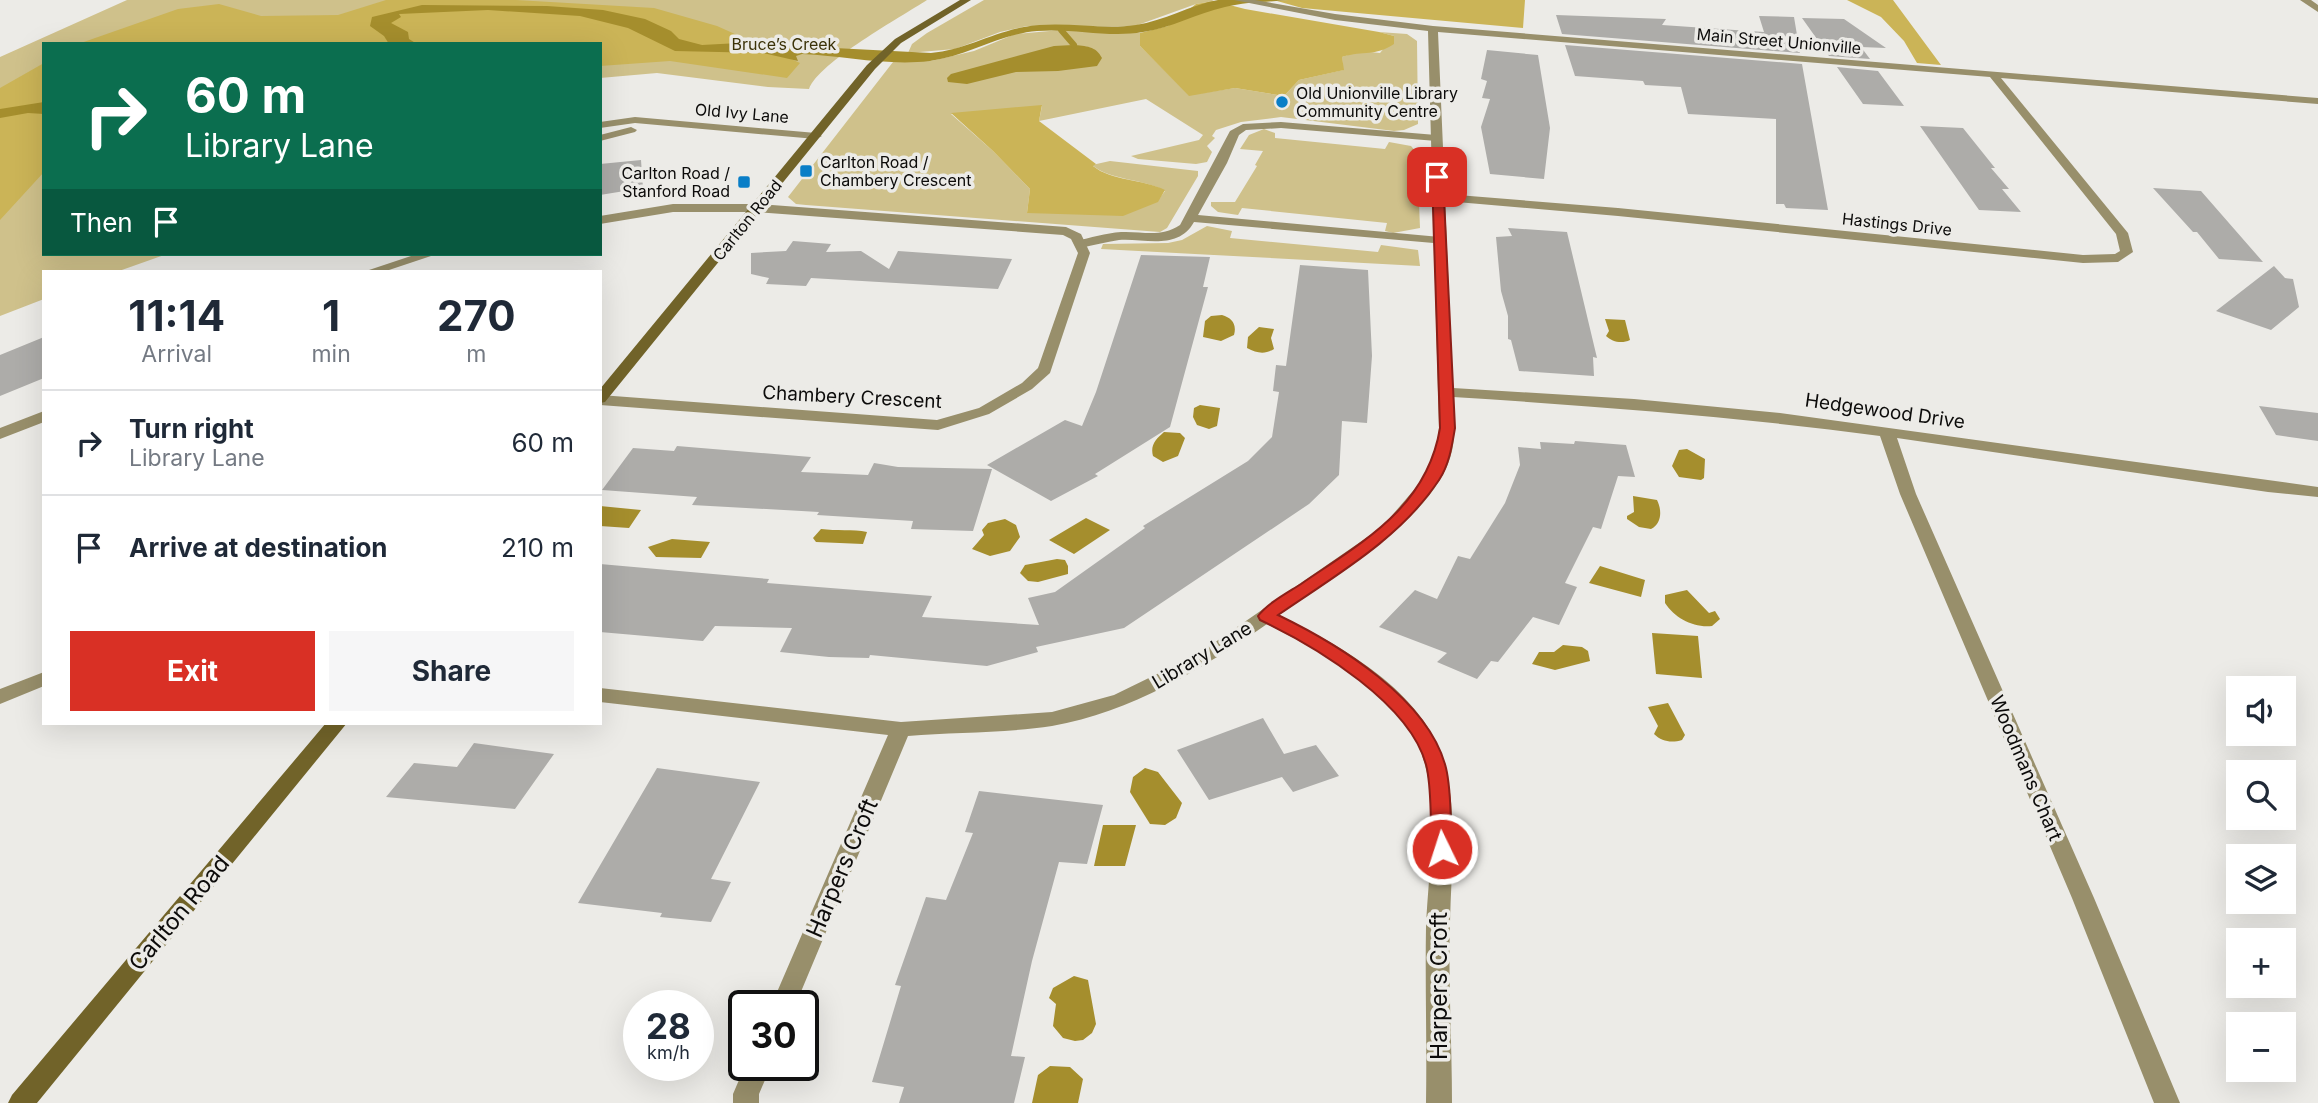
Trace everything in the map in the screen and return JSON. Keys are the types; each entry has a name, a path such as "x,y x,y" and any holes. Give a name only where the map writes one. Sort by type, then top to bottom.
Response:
{"main road":[{"name":"Carlton Road","path":"602,398 871,67 898,41 967,0"},
{"name":"Carlton Road","path":"21,1103 335,725"}],"street":[{"name":"Main Street Unionville","path":"1239,0 1433,29 2318,101"},
{"path":"2305,0 2318,9"},
{"name":"Library Lane","path":"602,695 901,729 1052,719 1121,700 1205,658 1388,531 1433,478 1444,452 1447,428 1433,29"},
{"name":"Hastings Drive","path":"1438,197 1618,212 2083,259 2118,258 2127,252 2122,233 1993,75"},
{"name":"Old Ivy Lane","path":"602,125 635,120 816,136"},
{"name":"Old Ivy Lane","path":"602,138 665,122"},
{"path":"602,220 673,208 757,208 1066,231 1081,244 1121,236 1147,239 1173,235 1185,227 1221,163 1234,133 1243,127 1282,125 1436,138"},
{"path":"1190,218 1440,241"},
{"name":"Chambery Crescent","path":"602,400 937,425 985,411 1027,386 1045,370 1084,253 1081,244"},
{"path":"376,270 423,256"},
{"name":"Hedgewood Drive","path":"1445,392 1704,411 1887,433 2318,492"},
{"path":"0,434 42,417"},
{"name":"Woodmans Chart","path":"1887,433 1908,494 2077,885 2167,1103"},
{"name":"Harpers Croft","path":"1266,616 1309,637 1395,701 1420,731 1437,768 1442,849 1438,925 1439,1103"},
{"path":"0,697 42,679"},
{"name":"Harpers Croft","path":"790,990 901,729"},
{"path":"746,1103 746,1094 752,1081"}],"green space":[{"name":"Bruce’s Creek","path":"127,0 927,0 844,53 816,78 809,89 768,87 657,73 602,78 602,42 42,42 42,256 161,256 122,270 42,270 42,300 0,316 0,57"},
{"path":"984,0 1214,1 1196,4 1135,26 1027,26 1000,32 955,49 908,53 912,44 927,33"},
{"path":"1061,30 1140,33 1140,46 1189,95 1235,88 1284,96 1299,80 1343,70 1342,57 1359,51 1380,53 1394,36 1379,32 1407,34 1417,41 1418,124 1394,131 1281,117 1241,122 1216,130 1212,136 1215,138 1207,146 1212,152 1207,162 1196,164 1138,159 1131,156 1199,140 1203,135 1146,99 1039,121 1042,106 951,114 1030,189 1027,213 1159,199 1165,191 1108,174 1092,165 1110,161 1198,171 1198,176 1167,228 1160,232 806,205 796,204 788,197 893,62 931,61 974,51 1015,34"},
{"path":"1264,129 1275,133 1275,138 1385,149 1389,142 1411,146 1417,153 1420,228 1393,233 1385,231 1387,223 1242,208 1238,215 1218,212 1211,206 1211,202 1235,202 1257,166 1255,165 1263,151 1240,149 1249,135"},
{"path":"1207,226 1232,231 1230,238 1378,252 1381,245 1418,250 1420,266 1101,249 1103,244 1168,243 1182,240"}],"shaded area":[{"path":"386,0 516,0 654,8 717,26 800,63 787,78 670,61 602,66 602,42 84,42 178,9 219,4 261,16 338,15"},
{"path":"1218,0 1288,0 1225,7 1164,27 1130,34 1050,30 1023,33 958,55 914,62 882,62 802,54 796,56 798,61 763,53 675,51 628,28 580,16 488,10 399,14 401,17 391,23 408,32 409,39 414,42 388,42 370,26 372,17 422,5 547,6 603,10 645,19 671,31 679,39 702,45 739,43 931,53 955,49 1024,27 1052,24 1136,25"},
{"path":"1525,0 1523,28 1302,8 1277,1"},
{"path":"1847,0 1893,0 1941,65 1917,63 1904,41 1881,17"},
{"path":"1214,1 1245,9 1379,32 1394,36 1394,44 1381,51 1342,57 1344,70 1299,80 1284,96 1235,88 1189,96 1140,46 1140,33 1168,26 1196,4"},
{"path":"1054,46 1086,46 1097,51 1102,58 1097,66 1058,71 1016,72 967,84 948,82 947,78 951,74"},
{"path":"42,64 42,174 0,220 0,88"},
{"path":"42,102 42,114 28,113 0,118 0,109"},
{"path":"1042,105 1039,121 1096,164 1093,166 1100,171 1165,190 1158,202 1123,216 1027,213 1030,189 951,113"},
{"path":"1222,315 1233,322 1234,335 1221,341 1203,337 1205,321 1211,316"},
{"path":"1605,319 1625,320 1630,340 1620,342 1608,338"},
{"path":"1259,327 1274,329 1271,338 1274,349 1260,353 1247,348 1248,337"},
{"path":"1200,405 1220,408 1217,426 1209,429 1197,425 1193,417 1194,408"},
{"path":"1164,432 1180,433 1185,438 1178,456 1163,462 1153,456 1152,449"},
{"path":"1687,449 1705,459 1704,478 1701,480 1679,477 1672,466 1679,450"},
{"path":"1633,496 1657,500 1660,516 1651,529 1639,527 1627,519 1627,516 1634,512"},
{"path":"602,506 641,510 629,528 602,526"},
{"path":"1086,518 1110,530 1074,554 1049,540"},
{"path":"1005,519 1016,525 1020,537 1010,551 990,556 972,549 984,535 982,530 988,523"},
{"path":"821,529 867,532 863,544 816,542 813,538"},
{"path":"672,539 710,542 701,558 656,557 648,547"},
{"path":"1065,560 1068,574 1038,582 1028,581 1020,573 1025,565"},
{"path":"1600,566 1645,580 1641,597 1589,583"},
{"path":"1687,590 1709,613 1715,611 1720,619 1712,626 1698,625 1685,621 1674,613 1665,603 1665,595"},
{"path":"1652,633 1698,636 1702,678 1656,674"},
{"path":"1563,645 1582,647 1588,651 1590,661 1555,670 1532,664 1539,652 1554,652"},
{"path":"1668,703 1685,735 1682,740 1667,741 1654,734 1658,726 1648,707"},
{"path":"1145,768 1158,772 1182,803 1176,818 1165,825 1150,824 1130,792 1133,777"},
{"path":"1103,825 1136,825 1125,866 1094,866"},
{"path":"1074,976 1088,980 1096,1024 1092,1033 1083,1040 1075,1041 1063,1038 1053,1026 1056,1004 1049,998 1053,988"},
{"path":"1050,1066 1070,1067 1083,1079 1078,1103 1032,1103 1038,1075"}],"building":[{"path":"1556,15 1666,19 1662,25 1764,32 1759,16 1794,17 1800,53 1562,34"},
{"path":"1802,18 1844,19 1886,48 1861,47 1870,59 1829,56"},
{"path":"1565,45 1802,64 1828,210 1786,208 1784,204 1776,204 1776,119 1688,114 1681,87 1575,76"},
{"path":"1487,50 1538,55 1550,128 1544,179 1490,174 1481,127 1490,99 1482,98 1487,81 1481,79"},
{"path":"1837,67 1878,71 1904,106 1863,104"},
{"path":"1920,126 1963,128 1995,168 1991,168 2009,189 2002,189 2021,212 1979,210"},
{"path":"641,160 643,188 602,195 602,164"},
{"path":"2153,188 2201,191 2263,262 2219,259 2197,232 2193,232"},
{"path":"1508,228 1567,232 1597,358 1593,357 1594,376 1519,371 1511,340 1508,339 1508,316 1501,291 1496,237 1512,236"},
{"path":"793,241 831,244 826,252 861,251 889,269 898,251 1012,259 998,289 811,278 806,286 766,284 769,278 751,274 751,253 786,251"},
{"path":"1141,255 1210,257 1203,287 1208,287 1170,427 1095,474 1098,476 1051,501 987,465 1065,420 1082,426 1096,392"},
{"path":"1300,265 1368,270 1372,356 1367,423 1342,421 1339,475 1309,504 1124,628 1036,647 1038,652 987,666 870,655 869,658 829,657 780,652 792,628 715,626 703,641 602,632 602,564 769,579 767,583 932,596 922,617 1039,625 1028,598 1055,592 1145,528 1143,526 1248,461 1272,437 1279,392 1273,391 1276,365 1286,366"},
{"path":"2274,266 2285,278 2293,279 2299,307 2271,330 2216,311"},
{"path":"42,338 42,379 0,396 0,355"},
{"path":"2259,406 2318,413 2318,441 2276,435"},
{"path":"1575,441 1626,445 1635,477 1618,476 1601,529 1593,527 1565,583 1577,587 1559,625 1533,617 1498,662 1491,661 1477,679 1437,662 1447,653 1379,627 1415,590 1437,599 1458,556 1470,559 1505,503 1520,465 1518,447 1541,449 1540,442 1574,444"},
{"path":"677,446 811,457 801,472 868,475 874,463 898,467 992,469 973,531 911,529 913,521 817,515 819,512 692,505 697,497 602,490 633,448 674,451"},
{"path":"1263,718 1284,754 1316,745 1339,776 1293,792 1282,777 1209,800 1177,750"},
{"path":"474,743 554,754 515,809 386,797 414,763 457,767"},
{"path":"657,768 760,782 711,879 731,882 711,922 660,917 662,913 578,903"},
{"path":"979,791 1103,805 1087,864 1059,862 1032,961 1011,1056 1025,1057 1014,1103 899,1103 904,1087 872,1082 901,986 895,985 926,897 946,900 973,833 965,832"}],"waterway":[{"path":"1061,30 1074,45"}],"place":[{"name":"Old Unionville Library Community Centre","path":"1282,102"},
{"name":"Carlton Road / Chambery Crescent","path":"806,171"},
{"name":"Carlton Road / Stanford Road","path":"744,182"}],"route":[{"path":"1437,177 1447,428 1444,452 1433,478 1388,531 1266,616 1309,637 1349,666 1395,701 1420,731 1437,768 1442,849"}]}
